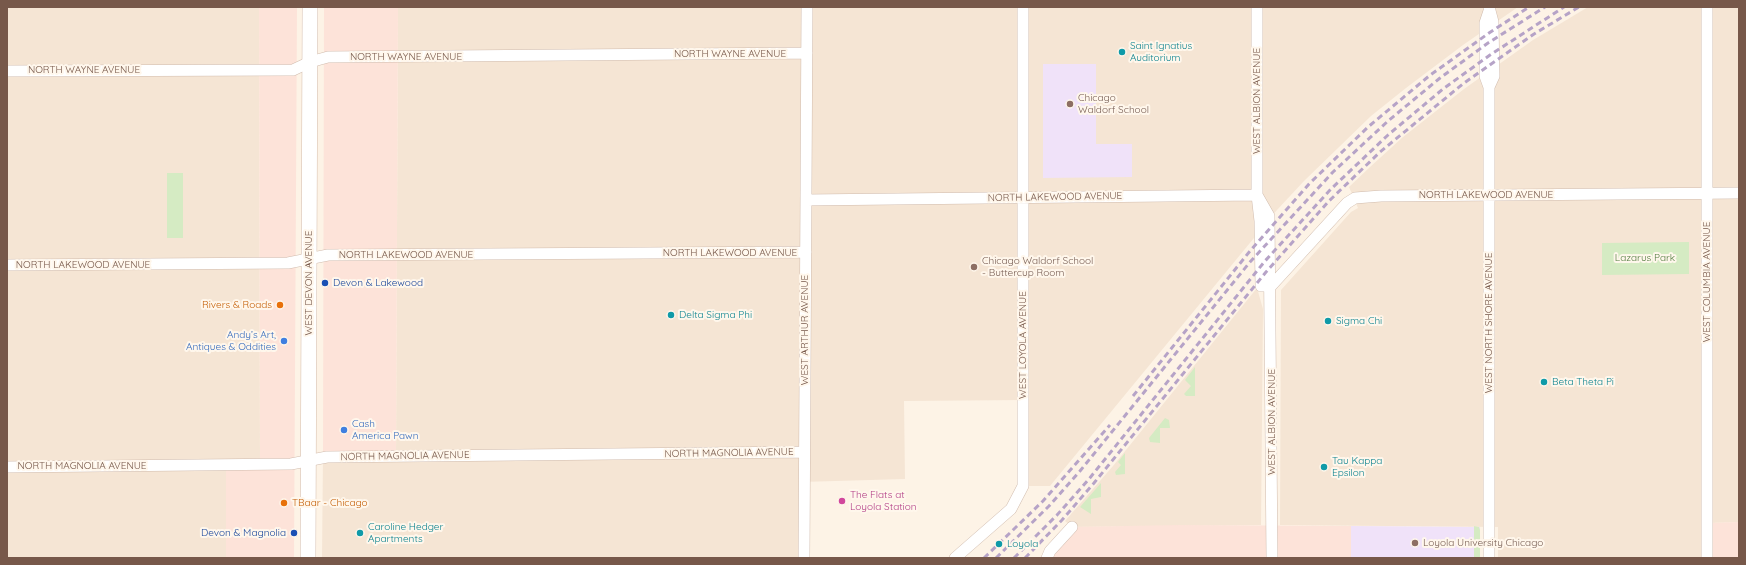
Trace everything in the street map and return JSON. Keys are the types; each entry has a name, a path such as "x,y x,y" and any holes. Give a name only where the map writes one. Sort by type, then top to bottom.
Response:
{"main road":[{"name":"WEST DEVON AVENUE","path":"308,558 310,7"}],"street":[{"name":"WEST ARTHUR AVENUE","path":"804,553 807,7"},
{"name":"WEST LOYOLA AVENUE","path":"955,558 1011,509 1023,486 1023,7"},
{"name":"WEST ALBION AVENUE","path":"1257,7 1257,195 1260,221 1261,286 1271,286 1272,558"},
{"name":"WEST COLUMBIA AVENUE","path":"1707,7 1707,558"},
{"name":"WEST NORTH SHORE AVENUE","path":"1489,9 1485,23 1485,76 1489,87 1489,558"},
{"name":"NORTH WAYNE AVENUE","path":"7,70 293,70 310,62 328,57 807,54"},
{"name":"NORTH LAKEWOOD AVENUE","path":"1271,286 1347,203 1355,198 1365,196 1739,193"},
{"name":"NORTH LAKEWOOD AVENUE","path":"806,200 1257,195"},
{"name":"NORTH LAKEWOOD AVENUE","path":"7,265 288,263 328,255 806,252"},
{"name":"NORTH MAGNOLIA AVENUE","path":"7,467 291,464 327,457 804,452"},
{"path":"1047,558 1050,551 1072,527"}],"shaded area":[{"path":"7,7 259,7 260,466 226,466 226,558 7,558"},
{"path":"259,7 297,7 294,558 226,558 226,466 260,465"},
{"path":"324,7 398,7 396,454 323,455"},
{"path":"398,7 1518,7 1463,45 1371,116 1304,181 1277,210 1050,486 1023,486 1024,400 904,401 905,479 801,482 800,558 322,558 323,455 396,454"},
{"path":"1588,7 1739,7 1739,522 1711,523 1710,558 1498,558 1498,527 1280,525 1281,290 1351,212 1358,208 1349,187 1370,167 1403,137 1464,89 1533,40"},
{"name":"Chicago Waldorf School","path":"1043,64 1096,64 1096,144 1132,144 1132,177 1043,178"},
{"path":"1257,288 1263,309 1261,525 1072,527 1065,521 1113,466"},
{"path":"1739,522 1739,558 1710,558 1711,523"},
{"path":"1179,525 1351,526 1351,558 1053,558 1072,527"},
{"name":"Loyola University Chicago","path":"1351,526 1480,527 1480,558 1351,558"}],"green space":[{"path":"167,173 183,173 183,238 167,238"},
{"name":"Lazarus Park","path":"1689,242 1689,274 1602,275 1602,243"},
{"path":"1195,367 1195,396 1186,396 1184,394 1191,386 1185,380"},
{"path":"1165,418 1169,420 1170,428 1160,428 1160,443 1150,442 1149,438"},
{"path":"1125,453 1125,474 1116,475 1115,472 1121,465 1118,462"},
{"path":"1101,483 1101,497 1091,499 1091,514 1080,507"},
{"path":"1474,526 1479,527 1480,530 1480,558 1474,558"}],"railway":[{"path":"1133,396 1250,251 1309,184 1368,127 1429,76 1489,33 1529,7"},
{"path":"996,558 1049,506 1080,471 1250,262 1333,172 1388,121 1440,78 1488,43 1545,7"},
{"path":"1014,558 1057,515 1089,479 1265,261 1331,189 1388,135 1443,89 1490,55 1564,7"},
{"path":"1025,558 1062,520 1094,483 1266,272 1329,201 1380,152 1464,83 1534,34 1579,7"},
{"path":"984,558 1043,501 1110,425"}],"place":[{"name":"Saint Ignatius Auditorium","path":"1122,52"},
{"name":"Chicago Waldorf School","path":"1070,104"},
{"name":"Chicago Waldorf School - Buttercup Room","path":"974,267"},
{"name":"Devon & Lakewood","path":"325,283"},
{"name":"Rivers & Roads","path":"280,305"},
{"name":"Delta Sigma Phi","path":"671,315"},
{"name":"Sigma Chi","path":"1328,321"},
{"name":"Andy’s Art, Antiques & Oddities","path":"284,341"},
{"name":"Beta Theta Pi","path":"1544,382"},
{"name":"Cash America Pawn","path":"344,430"},
{"name":"Tau Kappa Epsilon","path":"1324,467"},
{"name":"The Flats at Loyola Station","path":"842,501"},
{"name":"TBaar - Chicago","path":"284,503"},
{"name":"Devon & Magnolia","path":"294,533"},
{"name":"Caroline Hedger Apartments","path":"360,533"},
{"name":"Loyola University Chicago","path":"1415,543"},
{"name":"Loyola","path":"999,544"}]}
